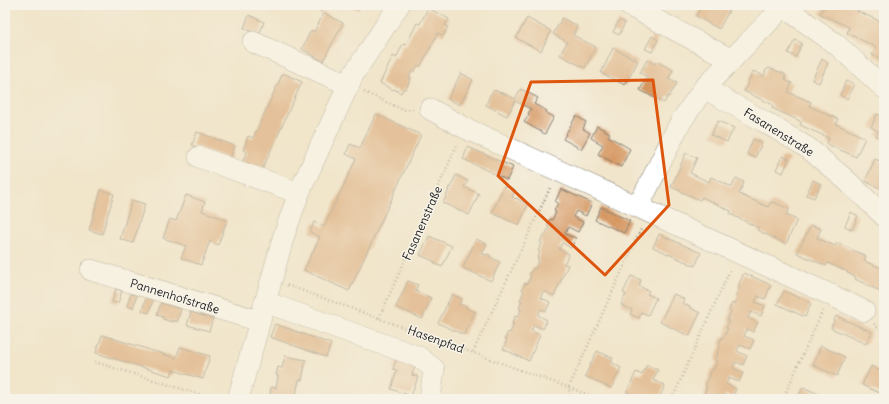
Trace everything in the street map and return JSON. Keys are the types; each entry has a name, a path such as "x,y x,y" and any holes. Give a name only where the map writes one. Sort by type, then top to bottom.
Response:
{"street":[{"path":"238,399 284,235 299,193 353,75 399,5"},
{"path":"628,5 732,60"},
{"path":"643,209 648,183 680,123 704,88 784,6 837,45 884,88"},
{"path":"253,42 349,85"},
{"name":"Fasanenstraße","path":"704,88 808,148 845,179 884,216"},
{"path":"430,109 465,128 864,311"},
{"path":"199,156 299,193"},
{"name":"Pannenhofstraße","path":"91,270 259,321"},
{"path":"265,302 419,357 434,369 430,399"}],"path":[{"path":"349,85 404,110 430,109"},
{"name":"Fasanenstraße","path":"379,318 465,128"},
{"path":"473,352 558,170"},
{"path":"570,399 569,388 643,209"},
{"path":"672,399 738,253"},
{"name":"Hasenpfad","path":"272,277 282,283 600,399"},
{"path":"783,399 822,313 829,294"},
{"path":"95,362 215,399"}],"highlighted area":[{"path":"653,80 669,205 605,275 498,176 531,82"}],"building":[{"path":"310,5 325,5 322,12"},
{"path":"349,5 361,5 358,10"},
{"path":"697,5 723,5 730,9 719,29 696,16 701,7"},
{"path":"825,5 853,5 859,7 857,11 884,23 884,29 882,32 884,33 884,60 872,55 876,47 847,33 849,27 820,14"},
{"path":"428,8 449,19 445,25 448,27 443,36 438,33 420,67 418,65 414,72 412,71 409,77 411,78 406,89 404,88 401,93 380,83 393,56 396,58 403,44 406,45 417,23 420,24"},
{"path":"324,13 343,23 323,61 302,49 311,30 314,32"},
{"path":"249,15 264,22 259,35 244,28"},
{"path":"527,18 551,31 541,51 516,38"},
{"path":"562,18 577,26 573,35 596,47 585,68 560,55 567,42 553,34"},
{"path":"619,20 625,23 619,35 613,32"},
{"path":"652,36 658,40 652,52 645,49"},
{"path":"795,40 802,43 796,57 788,53"},
{"path":"613,48 638,61 625,85 601,73"},
{"path":"822,59 828,63 819,83 812,80"},
{"path":"647,60 655,64 656,61 673,70 668,79 677,83 664,103 640,90 647,77 640,73"},
{"path":"769,68 785,74 785,80 792,83 788,92 811,102 809,106 838,119 836,124 865,138 856,157 827,144 829,138 800,125 800,121 772,108 773,105 744,91 753,71 764,76 766,70"},
{"path":"283,73 302,82 261,172 242,163 247,152 243,150 248,136 253,138"},
{"path":"461,73 473,80 460,105 448,99"},
{"path":"846,81 854,84 847,99 840,95"},
{"path":"521,89 538,98 534,104 547,111 546,113 554,117 545,134 524,122 531,109 515,101 507,116 486,105 494,90 515,99"},
{"path":"376,114 421,135 349,291 304,270 320,237 310,232 314,222 324,227 356,159 346,154 350,144 360,148"},
{"path":"877,114 884,117 884,140 876,136 878,131 871,127"},
{"path":"576,116 586,122 583,129 590,133 581,149 563,139"},
{"path":"718,121 734,128 727,142 711,135"},
{"path":"597,126 610,133 608,136 630,149 621,167 598,154 603,145 591,138"},
{"path":"197,132 235,146 230,159 192,145"},
{"path":"753,139 762,143 755,158 747,154"},
{"path":"468,147 513,167 507,180 463,159"},
{"path":"686,153 697,158 690,173 709,182 711,177 732,187 736,178 744,182 739,194 768,207 770,203 773,202 789,209 786,215 797,220 786,244 757,230 759,228 730,214 731,211 702,197 700,200 671,187"},
{"path":"782,156 789,159 783,173 776,170"},
{"path":"875,159 884,163 884,190 865,181"},
{"path":"456,175 468,181 464,187 479,194 469,215 443,203 449,187 450,188"},
{"path":"813,180 821,184 814,198 806,195"},
{"path":"504,186 515,190 512,197 528,204 519,225 492,213"},
{"path":"561,189 592,203 586,216 576,211 573,217 583,222 578,232 568,227 565,234 576,238 571,248 562,243 559,249 569,254 564,264 568,265 554,296 543,291 541,298 550,302 546,311 541,309 538,315 547,320 543,329 534,325 531,331 540,335 529,361 503,349 507,340 505,339 508,332 510,333 514,324 512,324 515,316 518,317 521,309 519,308 522,301 520,300 524,291 522,290 525,283 527,284 531,276 529,275 533,268 535,269 539,260 537,259 540,252 538,251 542,243 540,242 543,235 545,236 549,227 547,226 550,219 552,220 556,212 554,211 558,203 555,202"},
{"path":"101,190 114,194 102,234 89,230"},
{"path":"186,195 205,202 202,211 227,220 218,245 210,241 201,265 181,258 186,246 163,238 170,219 176,221"},
{"path":"132,200 145,204 133,243 120,239"},
{"path":"601,207 630,221 624,233 595,220"},
{"path":"851,212 858,216 852,230 845,226"},
{"path":"811,225 821,229 817,238 835,246 837,243 866,256 864,261 884,268 884,288 882,292 855,279 856,277 847,273 848,272 828,263 826,266 797,253"},
{"path":"659,234 701,253 695,266 653,247"},
{"path":"429,236 452,246 442,267 420,255"},
{"path":"476,239 487,244 482,254 487,254 500,262 491,281 463,268"},
{"path":"744,273 771,285 765,299 758,296 755,302 765,306 761,316 751,312 748,318 758,323 753,332 747,329 744,336 754,340 750,349 740,345 737,351 747,356 743,365 736,362 733,368 743,373 739,382 729,378 726,384 736,389 732,398 725,395 723,399 704,399 706,395 704,394 707,387 705,386 708,377 711,369 713,370 717,362 715,360 721,345 719,344 728,328 726,328 729,321 727,320 731,311 729,310 732,303 735,304 738,296 736,295 740,287 738,286"},
{"path":"631,276 641,280 639,286 649,291 647,294 656,298 648,315 641,312 639,318 630,314 632,310 621,305 626,294 623,293"},
{"path":"408,281 418,285 415,291 431,298 422,319 396,307"},
{"path":"116,289 122,291 118,303 112,302"},
{"path":"784,291 811,303 805,317 777,304"},
{"path":"131,294 137,295 133,308 127,306"},
{"path":"452,294 462,299 459,304 466,306 466,308 475,312 464,335 438,323"},
{"path":"674,294 684,299 682,303 690,306 689,307 700,313 689,336 660,322"},
{"path":"146,298 153,300 149,313 142,311"},
{"path":"161,303 181,309 177,322 163,319 163,317 157,315"},
{"path":"191,312 213,319 209,331 187,325"},
{"path":"836,316 872,332 866,344 831,328"},
{"path":"275,324 331,344 326,357 270,337"},
{"path":"102,335 176,358 180,347 210,356 203,379 173,370 171,376 96,353"},
{"path":"821,346 845,357 837,376 813,365"},
{"path":"597,351 613,358 611,362 621,368 611,388 585,376"},
{"path":"285,356 306,360 302,380 299,380 295,399 271,399 271,387 276,388 278,376 276,375 278,367 282,368"},
{"path":"397,357 416,364 412,375 418,377 411,396 391,389 397,370 393,369"},
{"path":"647,365 658,370 653,380 665,385 659,399 643,399 627,392 636,372 642,375"},
{"path":"871,366 882,372 884,368 884,395 862,385"},
{"path":"803,387 827,398 797,399"}]}
